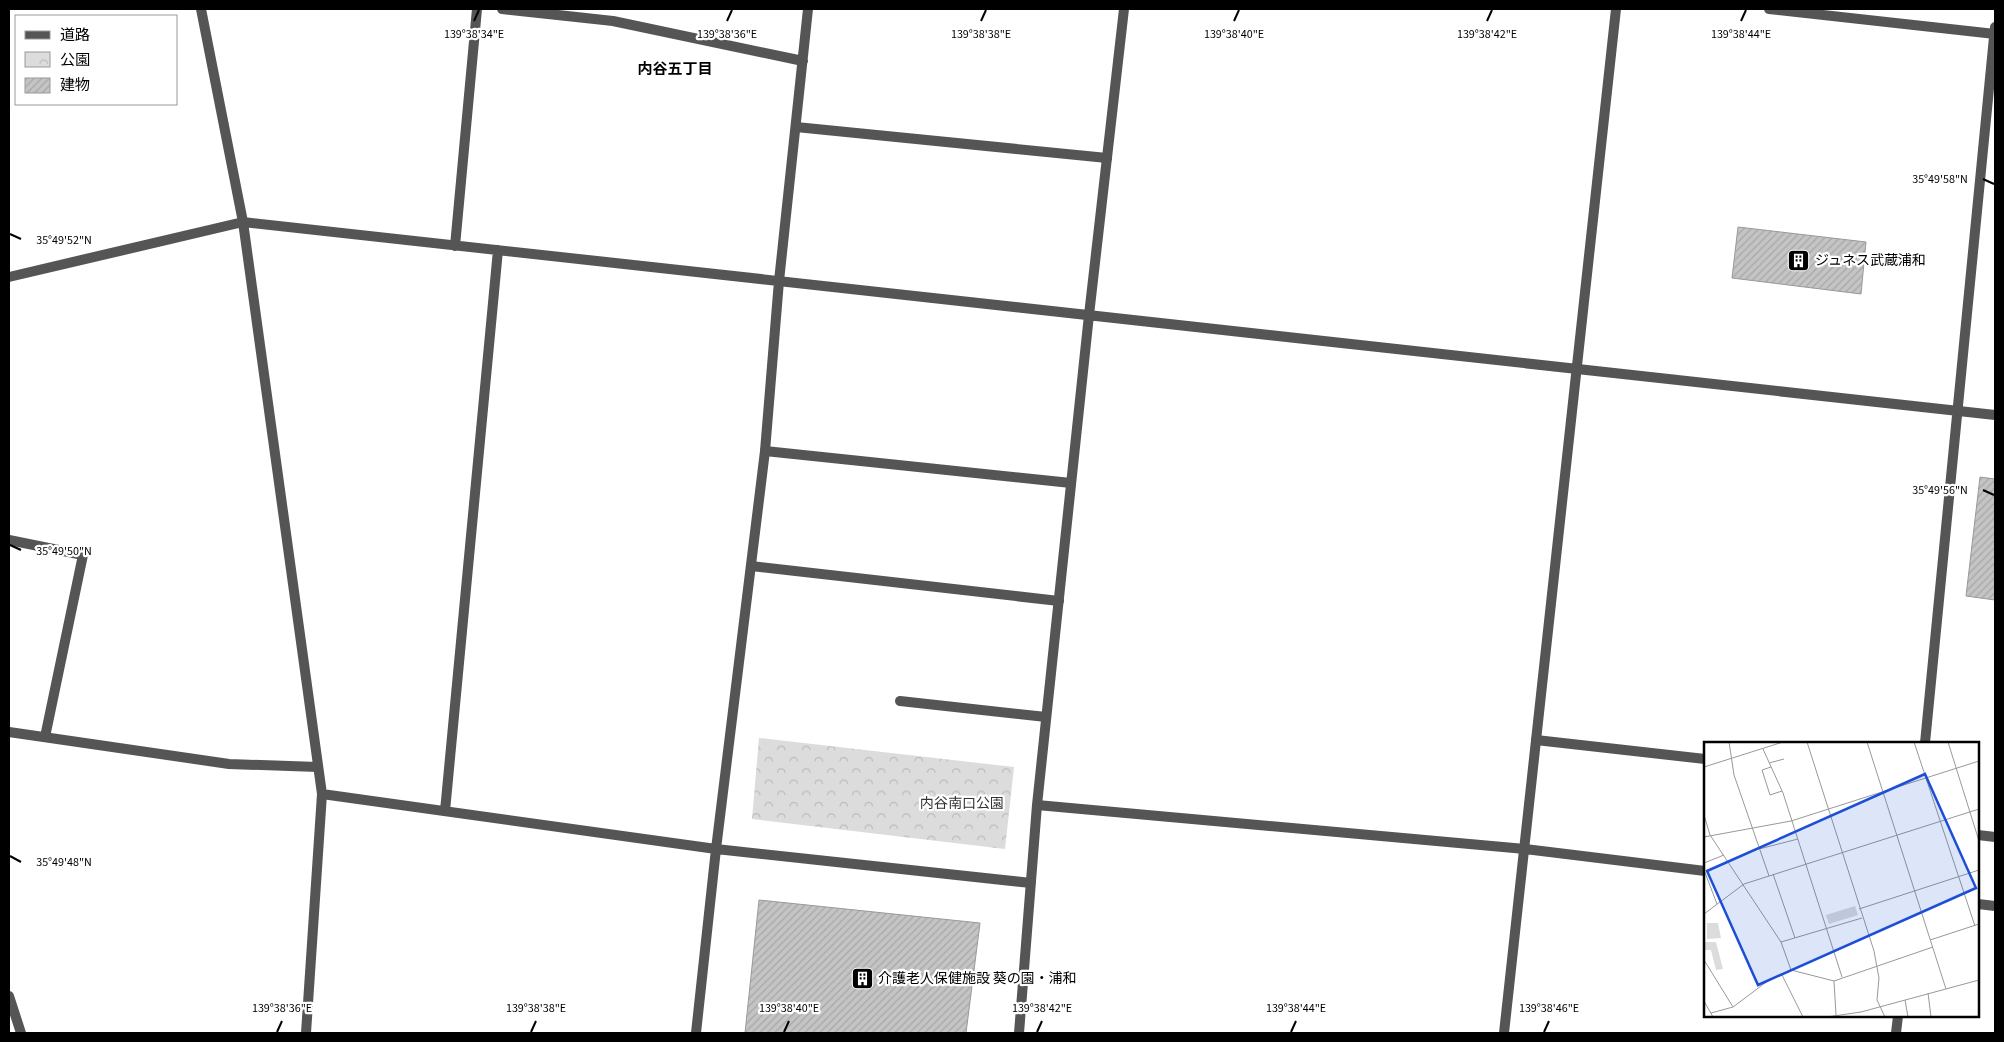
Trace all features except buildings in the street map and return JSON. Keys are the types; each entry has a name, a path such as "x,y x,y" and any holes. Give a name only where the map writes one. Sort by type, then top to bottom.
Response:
{"street":[{"path":"201,9 242,222 322,794 306,1033"},
{"path":"456,246 477,9"},
{"path":"502,9 612,21 803,61"},
{"path":"696,1033 764,451 779,281 808,9"},
{"path":"1019,1033 1037,804 1089,315 1124,9"},
{"path":"1504,1033 1616,9"},
{"path":"1769,9 1995,34"},
{"path":"1925,742 1995,27"},
{"path":"796,128 1107,158"},
{"path":"9,277 242,222 1995,415"},
{"path":"445,811 498,250"},
{"path":"764,451 1071,483"},
{"path":"9,540 83,555 45,738"},
{"path":"751,566 1059,601"},
{"path":"900,701 1046,717"},
{"path":"9,732 228,764 318,767"},
{"path":"1536,740 1704,759"},
{"path":"322,794 716,849 1031,883"},
{"path":"1037,804 1524,849 1704,871"},
{"path":"1979,835 1995,837"},
{"path":"1979,904 1995,906"},
{"path":"9,996 21,1033"},
{"path":"1896,1033 1898,1017"}],"green space":[{"name":"内谷南口公園","path":"759,738 1014,767 1005,849 752,819"}],"place":[{"name":"ジュネス武蔵浦和","path":"1799,260"},
{"name":"介護老人保健施設 葵の園・浦和","path":"862,978"}],"district":[{"name":"内谷五丁目","path":"675,69"}]}
